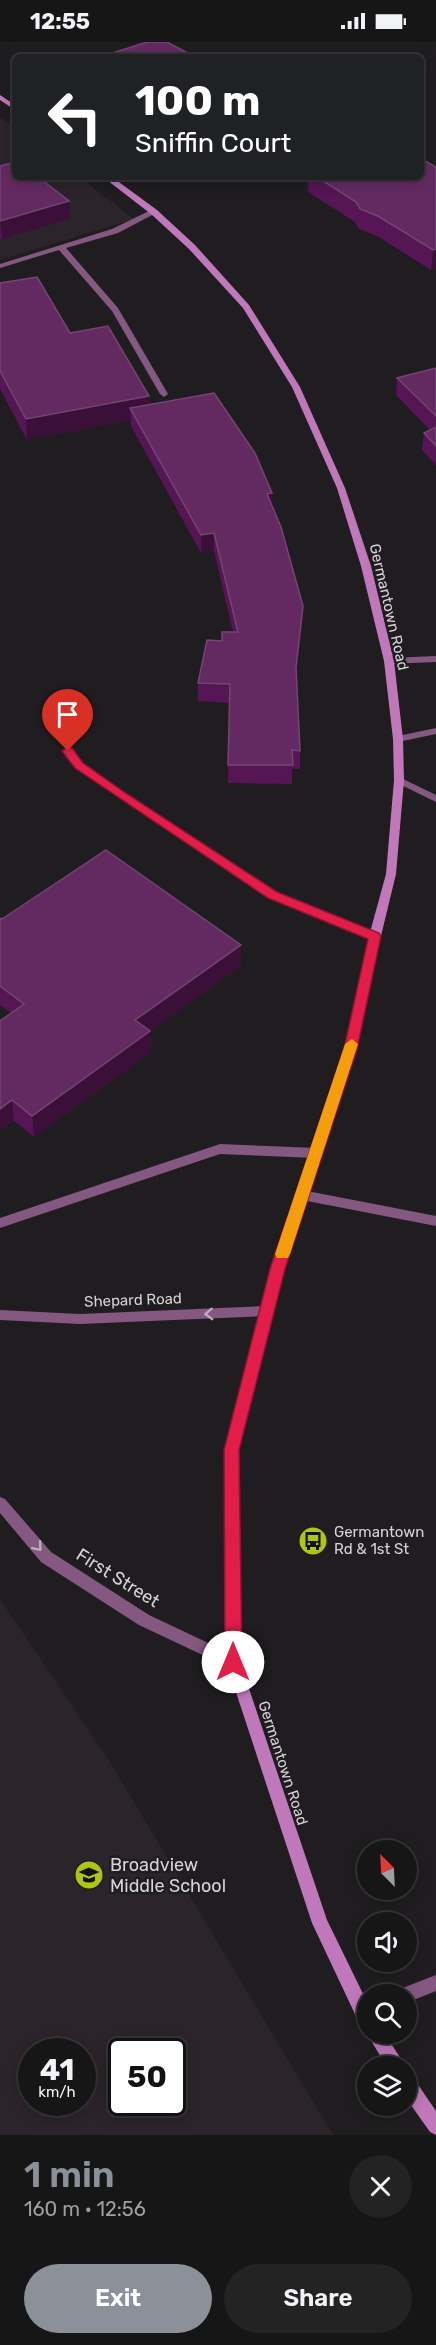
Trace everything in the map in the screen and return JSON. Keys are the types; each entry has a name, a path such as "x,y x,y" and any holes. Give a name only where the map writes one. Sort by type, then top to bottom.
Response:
{"main road":[{"name":"Germantown Road","path":"111,180 154,212 192,247 246,307 296,387 341,488 366,566 389,661 398,739 399,780 391,874 351,1049 277,1269 232,1450 233,1662 320,1923 357,1999"},
{"path":"417,2098 436,2127"}],"street":[{"path":"0,266 115,231 154,212"},
{"path":"61,248 115,310 164,394"},
{"path":"389,661 436,659"},
{"path":"398,739 436,731"},
{"path":"68,751 79,766 120,795 273,895 375,936"},
{"path":"399,780 436,800"},
{"path":"0,1223 220,1149 316,1154"},
{"path":"302,1195 436,1221"},
{"name":"Shepard Road","path":"0,1315 80,1319 267,1311"},
{"name":"First Street","path":"0,1503 46,1557 144,1620 233,1662"},
{"path":"417,1990 436,1983"}],"shaded area":[{"path":"0,117 12,126 12,180 83,180 134,219 0,260"},
{"name":"Broadview Middle School","path":"0,1599 110,1762 333,2135 0,2135"}],"building":[{"path":"147,42 167,42 189,54 109,54"},
{"path":"424,160 436,167 436,249 433,250 378,216 360,209 356,202 322,180 424,180"},
{"path":"12,163 12,180 42,180 69,201 0,221 0,166"},
{"path":"37,277 70,333 108,326 149,396 26,419 0,371 0,283"},
{"path":"436,368 436,416 397,378"},
{"path":"214,393 255,453 272,493 267,494 281,527 303,606 296,667 300,751 292,750 293,765 228,765 230,684 198,683 207,640 222,641 222,632 238,632 214,533 201,535 130,408"},
{"path":"436,427 436,446 424,433"},
{"path":"106,850 241,945 135,1020 150,1031 32,1116 12,1100 0,1109 0,1021 24,1004 0,986 0,918 2,919"}],"slow traffic":[{"path":"282,1254 352,1044"}],"place":[{"name":"Germantown Rd & 1st St","path":"313,1541"},
{"name":"Broadview Middle School","path":"89,1875"}],"route":[{"path":"68,751 79,766 120,795 273,895 375,936 351,1049 277,1269 232,1450 233,1662"}]}
